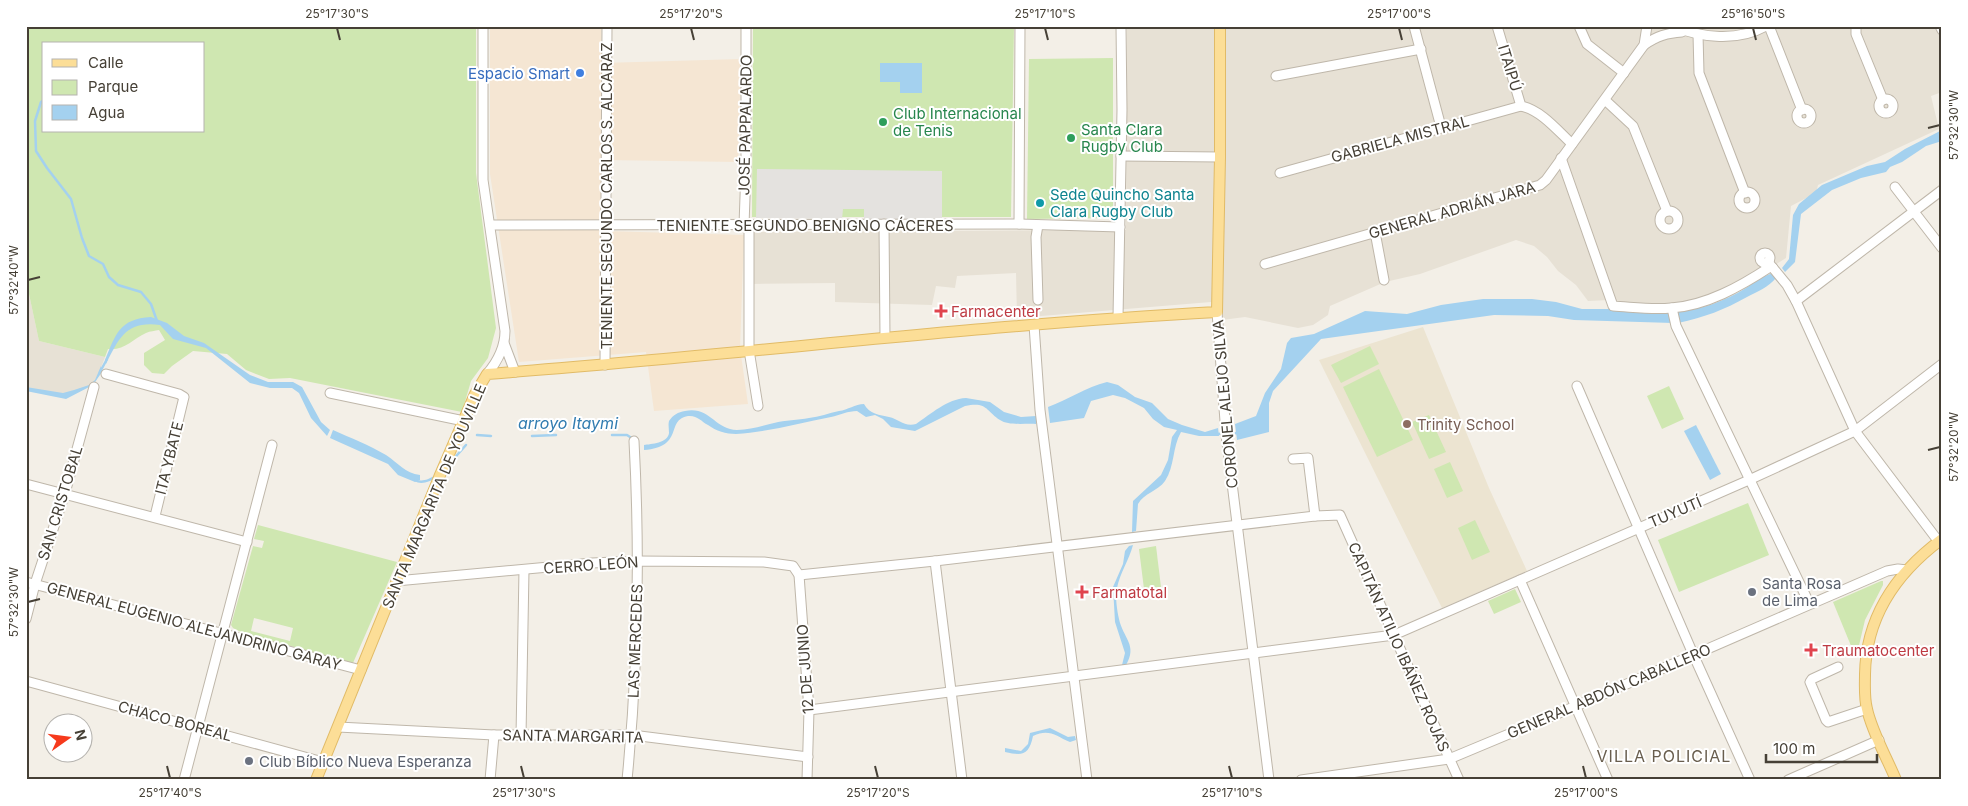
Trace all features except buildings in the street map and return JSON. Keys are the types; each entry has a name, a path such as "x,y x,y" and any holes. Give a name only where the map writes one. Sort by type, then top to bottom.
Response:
{"main road":[{"name":"CORONEL ALEJO SILVA","path":"1217,312 1220,26"},
{"path":"487,374 605,366 885,337 1217,312"},
{"name":"SANTA MARGARITA DE YOUVILLE","path":"316,780 396,581 475,394 487,374"},
{"path":"1896,780 1867,709 1865,667 1873,625 1893,586 1940,540"}],"street":[{"name":"SANTA MARGARITA DE YOUVILLE","path":"483,26 483,180 505,331 504,343 498,358 487,374"},
{"name":"TENIENTE SEGUNDO CARLOS S. ALCARAZ","path":"605,366 607,26"},
{"name":"JOSÉ PAPPALARDO","path":"746,26 746,224 749,350 758,406"},
{"path":"1019,224 1020,26"},
{"path":"1118,318 1121,26"},
{"path":"1414,26 1442,127"},
{"name":"ITAIPÚ","path":"1497,26 1521,106 1528,107 1538,114 1572,144"},
{"path":"1580,26 1586,44 1624,73"},
{"name":"GENERAL ADRIÁN JARA","path":"1265,264 1530,189 1546,180 1644,45 1647,26"},
{"path":"1672,26 1698,34 1735,36 1752,34 1767,26 1802,110"},
{"path":"1856,26 1856,34 1883,100"},
{"path":"1940,26 1942,30"},
{"path":"1644,45 1655,37 1668,32 1688,32"},
{"path":"1698,34 1699,73 1745,193"},
{"path":"1276,76 1421,49"},
{"path":"1605,100 1633,126 1667,211"},
{"name":"GABRIELA MISTRAL","path":"1280,173 1521,106"},
{"path":"1121,156 1220,157"},
{"path":"1561,158 1613,306 1672,309 1691,305 1732,290 1771,265 1782,278 1796,301 1855,431 1940,540"},
{"path":"1895,188 1942,248"},
{"path":"1796,301 1942,190"},
{"path":"884,224 885,337"},
{"name":"TENIENTE SEGUNDO BENIGNO CÁCERES","path":"490,225 1038,224 1120,227"},
{"path":"1038,224 1036,237 1038,300"},
{"path":"1375,232 1384,280"},
{"path":"1672,309 1676,326 1809,603"},
{"name":"CORONEL ALEJO SILVA","path":"1217,312 1226,430 1269,780"},
{"path":"1034,325 1040,410 1087,780"},
{"path":"504,343 515,372"},
{"name":"TUYUTÍ","path":"809,710 1394,635 1749,480 1855,431 1942,364"},
{"name":"ITA YBATE","path":"106,374 180,394 184,399 155,516"},
{"path":"1577,386 1637,528 1750,780"},
{"name":"SAN CRISTOBAL","path":"26,619 31,583 65,494 94,387"},
{"path":"330,393 464,421"},
{"name":"LAS MERCEDES","path":"627,780 632,735 638,561 634,442"},
{"path":"184,780 272,445"},
{"path":"799,575 935,561 1315,516 1308,458 1293,459"},
{"path":"26,484 155,516 247,542"},
{"name":"CAPITÁN ATILIO IBÁÑEZ ROJAS","path":"1315,516 1340,515 1458,780"},
{"name":"CERRO LEÓN","path":"396,581 592,563 638,561 764,562 787,564 796,569 799,575"},
{"path":"935,561 962,780"},
{"path":"521,736 524,570"},
{"name":"GENERAL ABDÓN CABALLERO","path":"1300,780 1450,759 1576,706 1809,603 1887,571 1908,570"},
{"name":"12 DE JUNIO","path":"799,575 809,710 807,780"},
{"path":"1520,580 1608,780"},
{"name":"GENERAL EUGENIO ALEJANDRINO GARAY","path":"31,583 361,670"},
{"path":"1838,667 1812,679 1810,682 1826,721 1867,709"},
{"name":"CHACO BOREAL","path":"26,681 323,762"},
{"name":"SANTA MARGARITA","path":"338,727 521,736 632,735 808,757"},
{"path":"490,780 494,735"},
{"path":"1788,780 1879,740"}],"shaded area":[{"path":"490,26 601,26 602,63 741,59 738,162 604,160 605,231 744,235 740,348 748,404 654,411 646,352 519,362 490,174"},
{"path":"1127,26 1687,26 1690,28 1942,26 1942,92 1931,96 1939,129 1818,185 1816,193 1791,206 1786,258 1729,294 1679,310 1663,313 1658,310 1609,300 1588,301 1576,285 1558,271 1547,257 1534,246 1516,240 1420,274 1385,282 1330,306 1328,315 1313,325 1298,328 1245,317 1222,320 1223,301 1017,318 1016,273 957,276 955,288 936,286 932,305 835,302 835,283 751,284 753,232 1126,230"},
{"path":"757,169 942,171 942,220 864,220 864,209 843,209 842,219 756,218"},
{"path":"26,280 39,341 105,357 96,381 89,386 63,394 26,390"},
{"name":"Trinity School","path":"1423,327 1489,488 1527,571 1442,608 1319,360"}],"green space":[{"path":"26,26 476,26 476,173 496,328 488,358 471,381 462,412 290,378 269,379 246,370 227,354 193,351 164,374 152,373 144,365 144,353 165,340 159,330 146,333 119,348 108,349 105,357 39,341 26,280"},
{"name":"Club Internacional de Tenis","path":"753,26 1014,26 1011,217 752,217"},
{"name":"Santa Clara Rugby Club","path":"1113,58 1113,218 1027,219 1029,59"},
{"path":"1370,346 1379,364 1341,383 1331,365"},
{"path":"1379,369 1413,440 1377,457 1343,387"},
{"path":"1669,386 1684,419 1662,429 1647,396"},
{"path":"1429,415 1446,452 1429,459 1412,422"},
{"path":"1450,462 1463,491 1447,498 1434,469"},
{"path":"1748,503 1769,555 1679,592 1658,540"},
{"path":"1475,520 1490,552 1472,560 1458,528"},
{"path":"258,525 397,562 353,663 243,633 233,628 231,625 253,546 262,548 264,541 254,539","holes":["254,618 293,628 290,641 251,631"]},
{"path":"1156,546 1161,587 1144,589 1139,549"},
{"path":"1883,581 1883,585 1865,620 1856,658 1833,602"},
{"path":"1515,589 1521,602 1494,614 1488,601"}],"water":[{"path":"880,63 922,63 922,93 900,93 900,82 880,82"},
{"path":"1942,130 1942,141 1926,146 1902,162 1890,167 1886,172 1861,178 1832,190 1801,214 1795,262 1785,272 1782,268 1789,259 1793,215 1799,204 1822,185 1867,166 1885,162 1905,149"},
{"path":"1773,273 1776,278 1755,293 1714,313 1678,323 1676,312 1703,307 1721,301 1738,293 1762,277"},
{"path":"1483,299 1532,299 1556,302 1582,309 1629,309 1671,313 1673,323 1494,315 1321,339 1273,391 1269,403 1269,432 1237,440 1235,424 1256,416 1265,393 1281,369 1287,343 1291,338 1314,334 1365,311 1407,314 1441,305"},
{"path":"151,317 167,323 184,336 204,343 250,375 268,382 293,382 302,387 321,422 330,430 327,436 311,418 299,393 292,388 270,388 250,383 206,348 173,339 160,325 140,325 126,332 106,364 105,360 120,329 132,321"},
{"path":"101,366 102,372 93,385 66,399 26,391 26,387 63,393 89,385 95,380"},
{"path":"1107,382 1118,385 1135,397 1152,403 1168,419 1182,425 1205,432 1218,428 1219,436 1199,436 1181,432 1168,475 1159,487 1144,497 1138,504 1136,531 1132,532 1133,501 1161,475 1168,460 1172,437 1177,430 1164,427 1153,419 1144,408 1125,398 1113,395 1091,401 1084,418 1050,423 1048,407"},
{"path":"966,398 990,402 1004,412 1021,417 1036,416 1036,424 1004,422 995,417 986,408 978,405 965,406 915,431 891,427 883,419 875,415 866,417 857,411 772,429 736,434 725,433 711,427 696,417 688,416 681,418 670,439 665,444 657,448 644,450 644,445 666,439 669,433 669,421 676,414 685,411 694,410 701,412 729,429 742,430 783,421 816,417 864,404 875,414 912,425 952,401"},
{"path":"1696,425 1721,474 1710,480 1684,431"},
{"path":"333,430 386,455 406,470 420,475 420,480 415,482 398,475 388,464 330,438"},
{"path":"1133,545 1118,582 1116,592 1119,619 1131,652 1126,665 1122,665 1125,653 1115,622 1113,587 1123,564 1125,551 1129,546"},
{"path":"1050,728 1068,737 1075,736 1076,740 1070,742 1052,734 1044,733 1033,736 1029,747 1024,753 1005,752 1005,748 1021,751 1028,744 1030,733"}],"waterway":[{"path":"42,101 35,121 36,151 71,199 89,256 103,264 109,277 118,285 141,292 151,304 157,321"},
{"name":"arroyo Itaymi","path":"100,372 107,359"},
{"name":"arroyo Itaymi","path":"1217,434 1239,433"},
{"name":"arroyo Itaymi","path":"477,435 491,436"},
{"name":"arroyo Itaymi","path":"532,436 556,435"},
{"name":"arroyo Itaymi","path":"612,435 627,435 633,439"},
{"name":"arroyo Itaymi","path":"450,463 466,445"},
{"name":"arroyo Itaymi","path":"415,480 423,482 435,477"}],"place":[{"name":"Espacio Smart","path":"580,73"},
{"name":"Club Internacional de Tenis","path":"883,122"},
{"name":"Santa Clara Rugby Club","path":"1071,138"},
{"name":"Sede Quincho Santa Clara Rugby Club","path":"1040,203"},
{"name":"Farmacenter","path":"941,311"},
{"name":"Trinity School","path":"1407,424"},
{"name":"Farmatotal","path":"1082,592"},
{"name":"Santa Rosa de Lima","path":"1752,592"},
{"name":"Traumatocenter","path":"1811,650"},
{"name":"Club Bíblico Nueva Esperanza","path":"249,761"}],"district":[{"name":"VILLA POLICIAL","path":"1664,756"}]}
